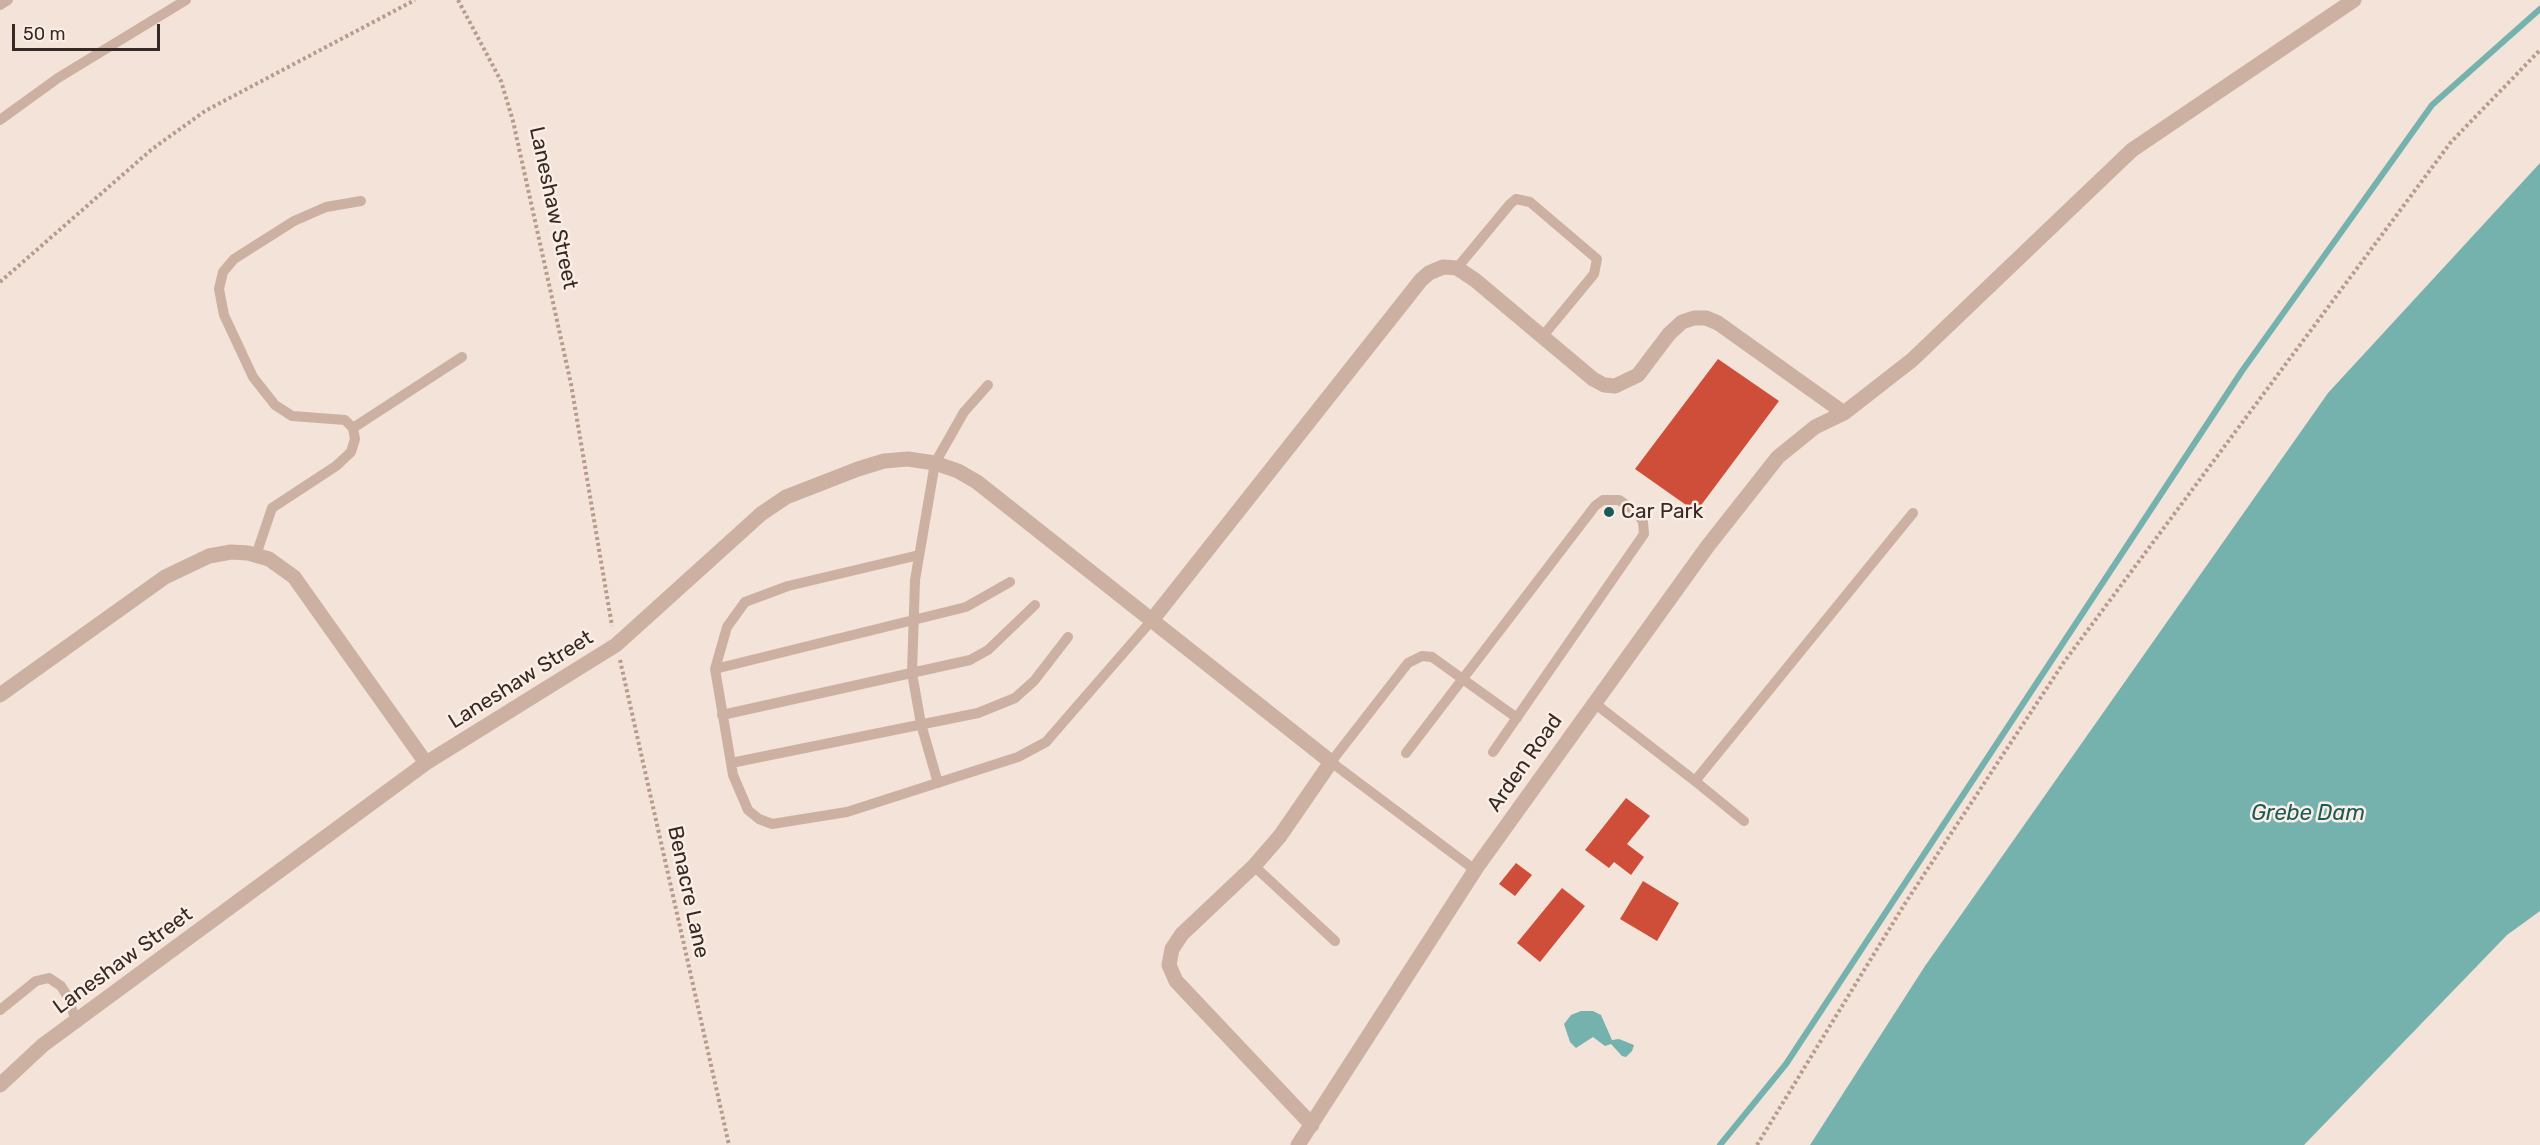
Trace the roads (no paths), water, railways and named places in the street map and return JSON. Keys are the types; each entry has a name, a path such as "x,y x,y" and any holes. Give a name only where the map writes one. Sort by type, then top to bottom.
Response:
{"street":[{"name":"Arden Road","path":"1298,1145 1374,1023 1475,870 1593,702 1754,483 1778,457 1815,427 1844,413 1912,360 2133,150 2354,0"},
{"path":"1152,620 1421,280 1429,273 1443,267 1457,268 1475,280 1593,379 1604,385 1615,386 1638,375 1669,334 1682,322 1694,318 1706,318 1718,323 1844,413"},
{"name":"Laneshaw Street","path":"0,1085 43,1045 426,763 616,645 741,529 786,498 884,461 908,459 935,463"},
{"path":"935,463 958,471 977,482 1331,762 1280,836 1254,866 1182,934 1172,949 1169,965 1176,981 1312,1125"},
{"path":"0,694 165,577 209,556 231,552 256,555 269,559 294,577 426,763"}],"lane":[{"path":"0,5 8,0"},
{"path":"0,120 58,78 186,0"},
{"path":"1457,268 1510,204 1516,199 1530,202 1597,259 1594,274 1542,337"},
{"path":"256,555 272,508 336,466 351,452 355,439 353,428 345,420 292,416 275,405 253,377 224,315 219,289 223,272 234,259 294,220 326,207 361,201"},
{"path":"353,428 462,357"},
{"path":"938,783 921,724 912,673 913,621 919,555 935,463 964,412 988,384"},
{"path":"1406,753 1461,678 1595,506 1611,498 1627,504 1637,512 1643,522 1644,534 1493,752"},
{"path":"1695,781 1913,513"},
{"path":"919,555 788,586 745,602 727,627 715,669 730,763 748,810 759,819 772,824 848,812 1018,757 1046,742 1152,620"},
{"path":"715,669 966,608 1010,582"},
{"path":"722,715 970,660 988,650 1035,605"},
{"path":"730,763 978,713 1014,698 1034,681 1068,637"},
{"path":"1475,870 1331,762 1414,658 1432,657 1516,718"},
{"path":"1593,702 1744,821"},
{"path":"1254,866 1335,941"},
{"path":"0,1010 36,981 50,978 61,986 68,997 76,1021"}],"water":[{"name":"Grebe Dam","path":"2540,163 2540,911 2507,935 2304,1145 1810,1145 1925,966 2328,393"},
{"path":"1581,1011 1593,1011 1601,1015 1612,1040 1619,1039 1634,1045 1632,1051 1626,1057 1622,1056 1611,1044 1605,1046 1593,1037 1576,1048 1570,1042 1564,1024 1571,1015"}],"waterway":[{"path":"1720,1145 1786,1064 2242,371 2432,105 2540,9"}],"place":[{"name":"Car Park","path":"1609,512"}]}
